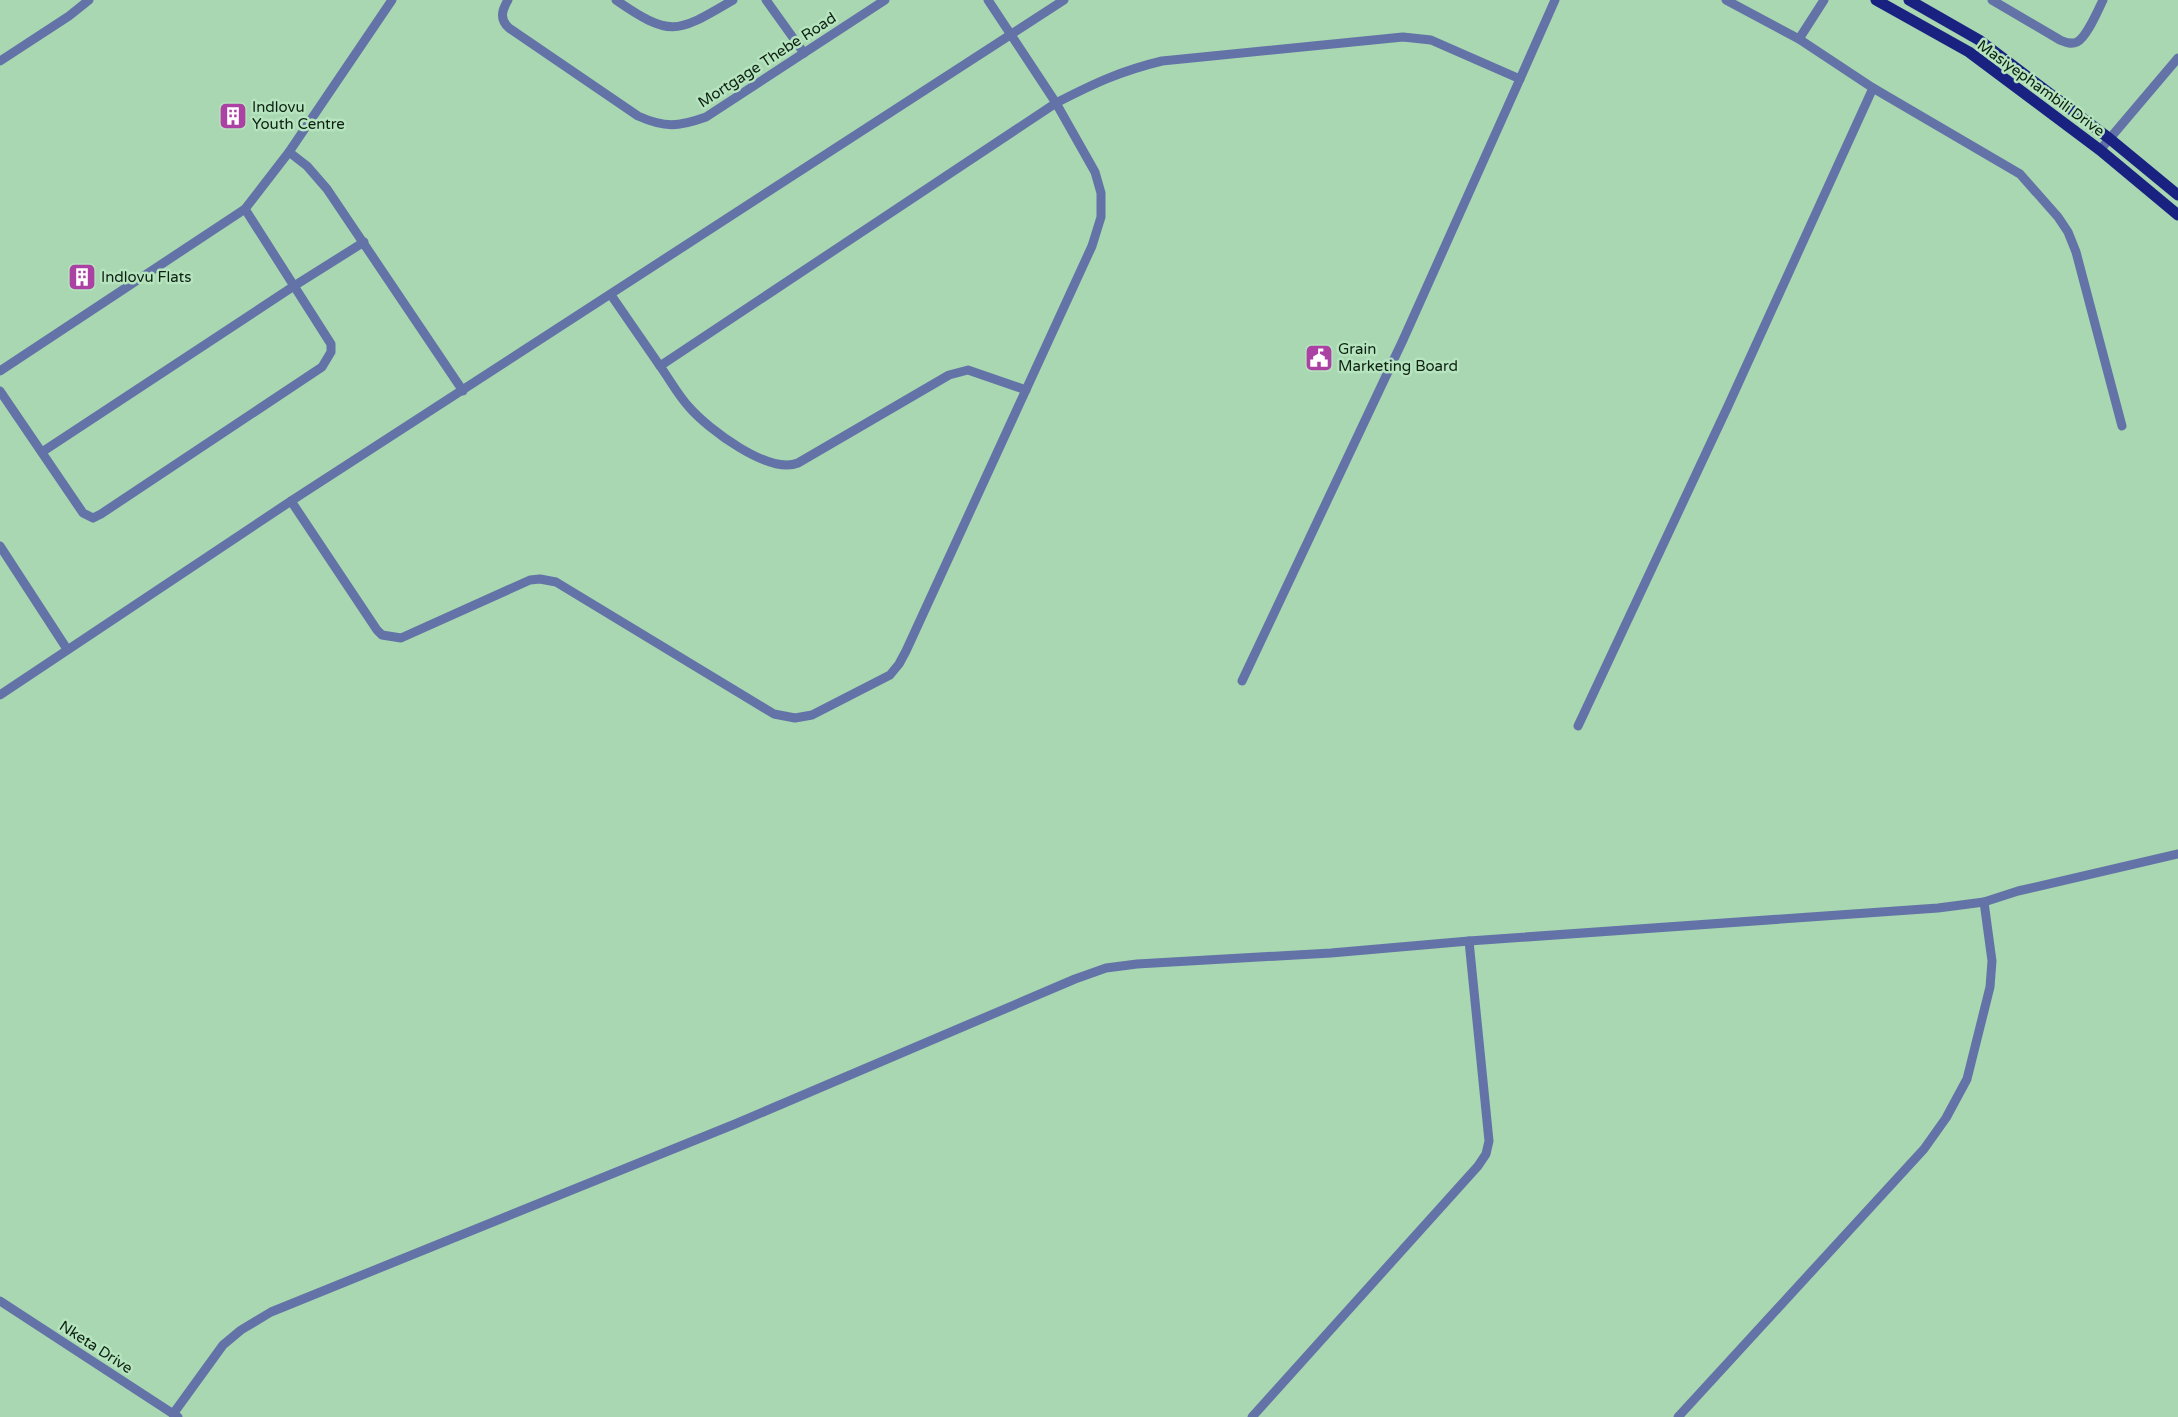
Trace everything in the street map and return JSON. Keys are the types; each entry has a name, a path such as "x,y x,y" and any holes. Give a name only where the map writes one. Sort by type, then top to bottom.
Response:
{"main road":[{"name":"Masiyephambili Drive","path":"1876,0 1969,52 2100,150 2178,215"},
{"name":"Masiyephambili Drive","path":"1909,0 1927,4 1979,40 2110,139 2178,195"}],"street":[{"path":"0,60 69,16 89,0"},
{"path":"0,371 245,209 289,152 392,0"},
{"name":"Mortgage Thebe Road","path":"508,0 502,10 502,17 505,24 510,28 638,116 654,123 673,126 706,117 885,0"},
{"path":"616,0 636,14 666,27 694,23 733,0"},
{"path":"766,0 804,53"},
{"path":"291,501 382,635 401,638 530,580 549,580 556,582 774,714 795,718 812,715 890,675 899,664 1026,390 1092,246 1101,217 1101,193 1095,172 1056,103 988,0"},
{"path":"0,695 291,501 611,296 1064,0"},
{"path":"1242,681 1403,340 1556,0"},
{"path":"1726,0 1799,39 1873,88 2020,174 2058,217 2068,232 2076,252 2122,426"},
{"path":"1799,39 1824,0"},
{"path":"1992,0 2008,4 2060,40 2071,43 2084,36 2103,0"},
{"path":"660,366 1056,103 1128,69 1162,61 1402,37 1431,40 1520,79"},
{"path":"2100,150 2178,58"},
{"path":"1578,726 1732,397 1873,88"},
{"path":"289,152 318,177 364,242 463,391"},
{"path":"0,391 83,513 93,518 322,367 332,352 331,344 245,209"},
{"path":"42,452 364,242"},
{"path":"611,296 688,407 697,416 753,455 782,466 798,463 949,375 968,370 1026,390"},
{"path":"0,546 67,649"},
{"path":"175,1416 223,1346 241,1330 271,1312 735,1124 1075,979 1106,968 1137,964 1331,953 1469,941 1938,908 1984,902 2018,892 2178,854"},
{"path":"1678,1417 1924,1149 1946,1118 1967,1079 1990,986 1992,961 1984,902"},
{"path":"1252,1417 1478,1166 1486,1154 1489,1141 1469,941"},
{"name":"Nketa Drive","path":"0,1301 175,1416"}],"place":[{"name":"Indlovu Youth Centre","path":"233,116"},
{"name":"Indlovu Flats","path":"82,277"},
{"name":"Grain Marketing Board","path":"1319,358"}]}
